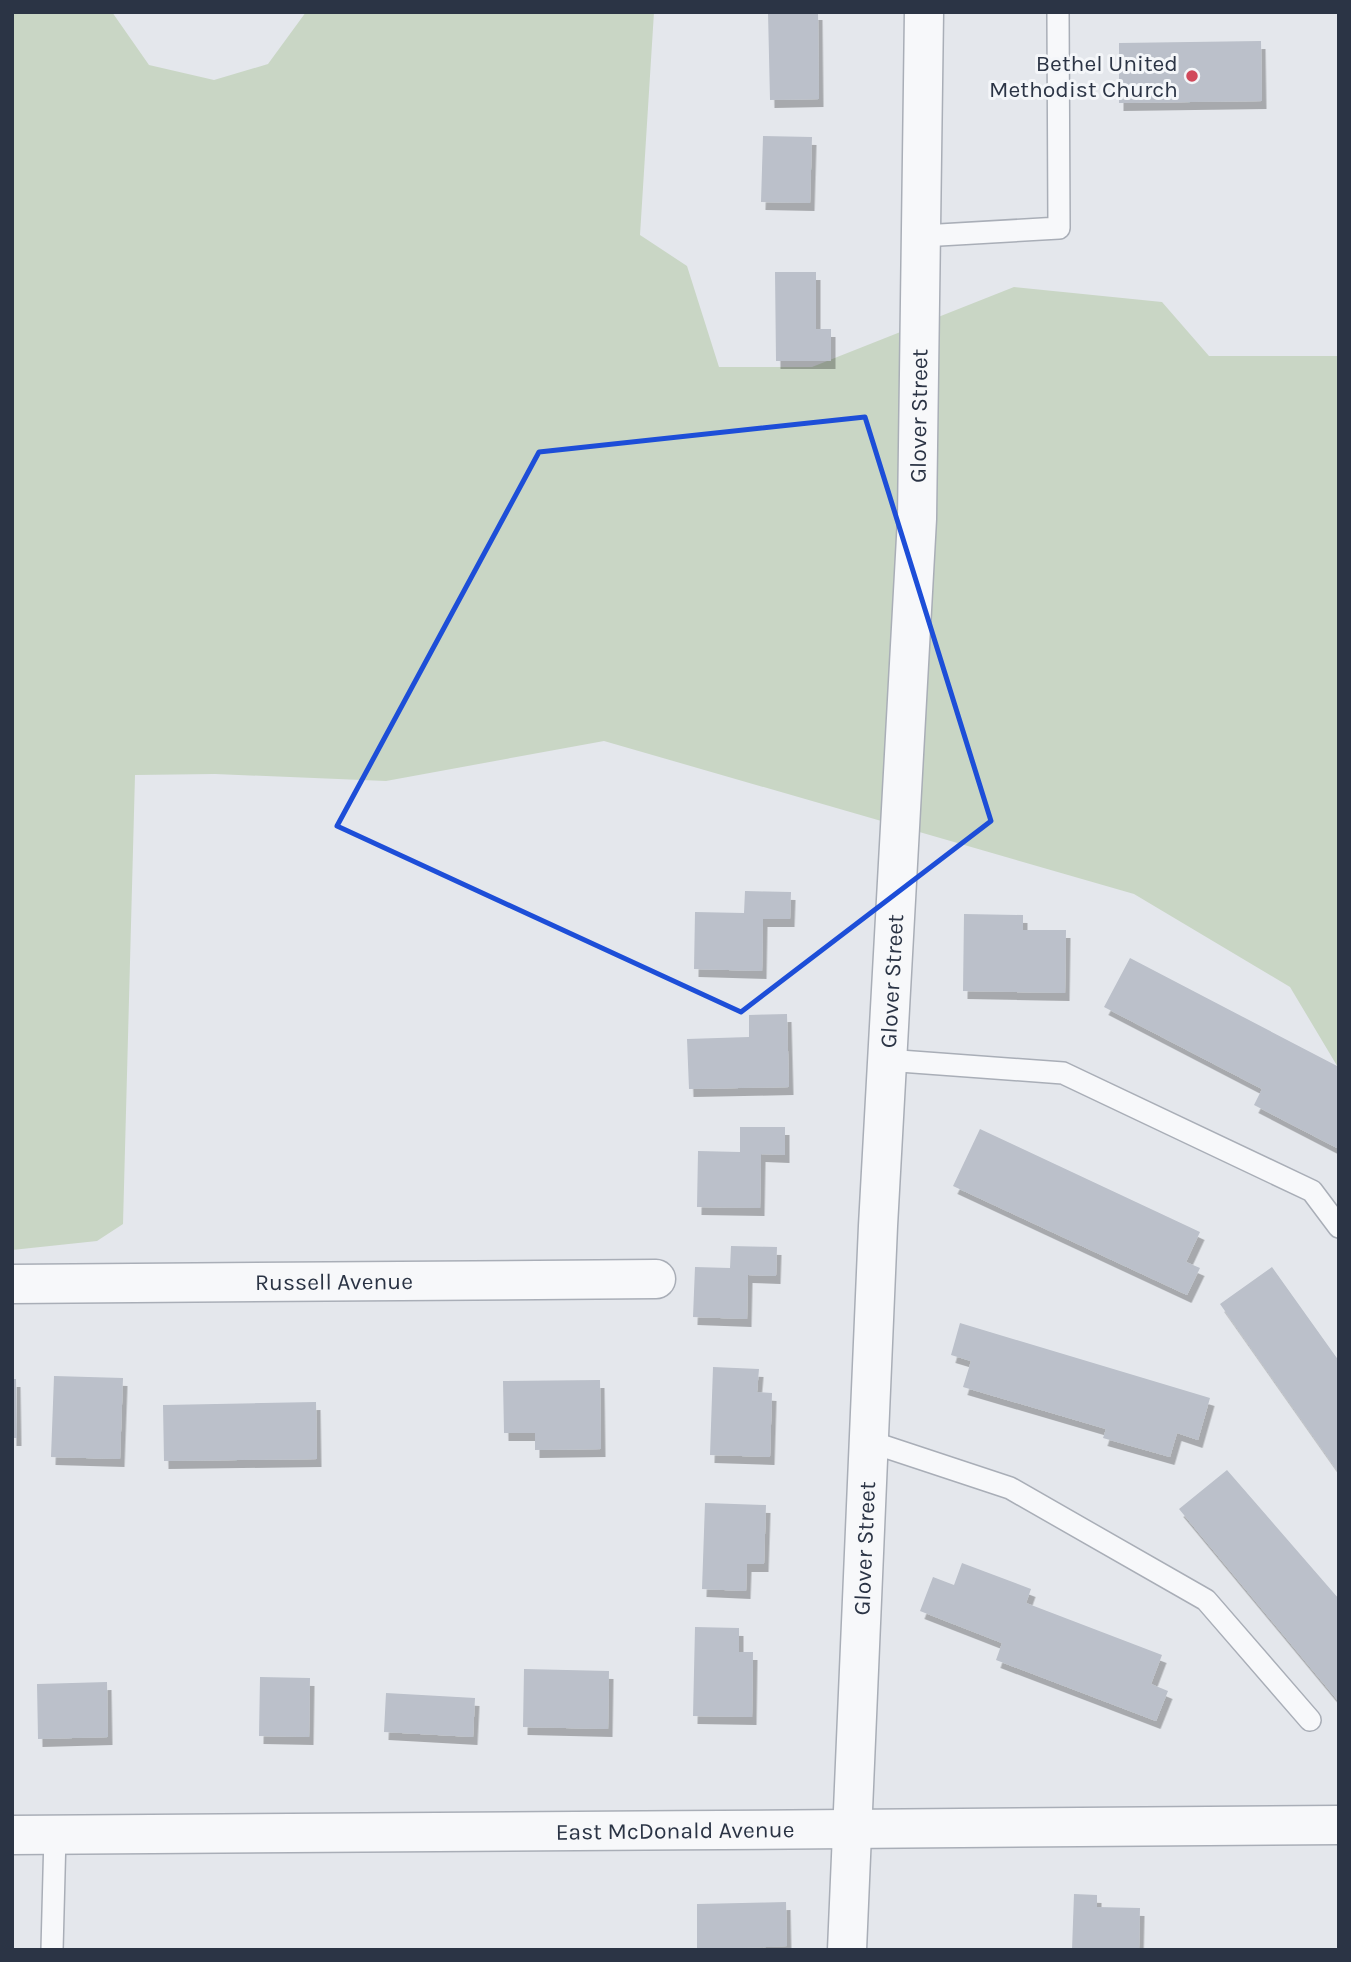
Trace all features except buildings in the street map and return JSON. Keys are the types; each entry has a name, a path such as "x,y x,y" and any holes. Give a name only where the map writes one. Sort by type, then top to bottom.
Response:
{"street":[{"name":"Glover Street","path":"847,1950 886,1060 900,872 902,751 917,519 924,12"},
{"name":"Russell Avenue","path":"12,1284 656,1279"},
{"name":"East McDonald Avenue","path":"12,1835 322,1835 851,1826 1339,1825"}],"lane":[{"path":"922,236 1059,228 1058,12"},
{"path":"886,1060 1063,1073 1312,1191 1339,1227"},
{"path":"868,1441 1010,1489 1206,1600 1310,1720"},
{"path":"52,1950 55,1835"}],"highlighted area":[{"path":"865,417 991,821 741,1012 337,826 539,452"}],"green space":[{"path":"12,12 112,12 149,65 214,80 268,64 306,12 654,12 640,235 687,266 719,367 812,367 1014,287 1162,302 1209,356 1339,356 1339,1069 1290,987 1134,894 604,741 386,781 215,774 135,775 123,1224 97,1241 12,1250"}],"place":[{"name":"Bethel United Methodist Church","path":"1192,76"}]}
